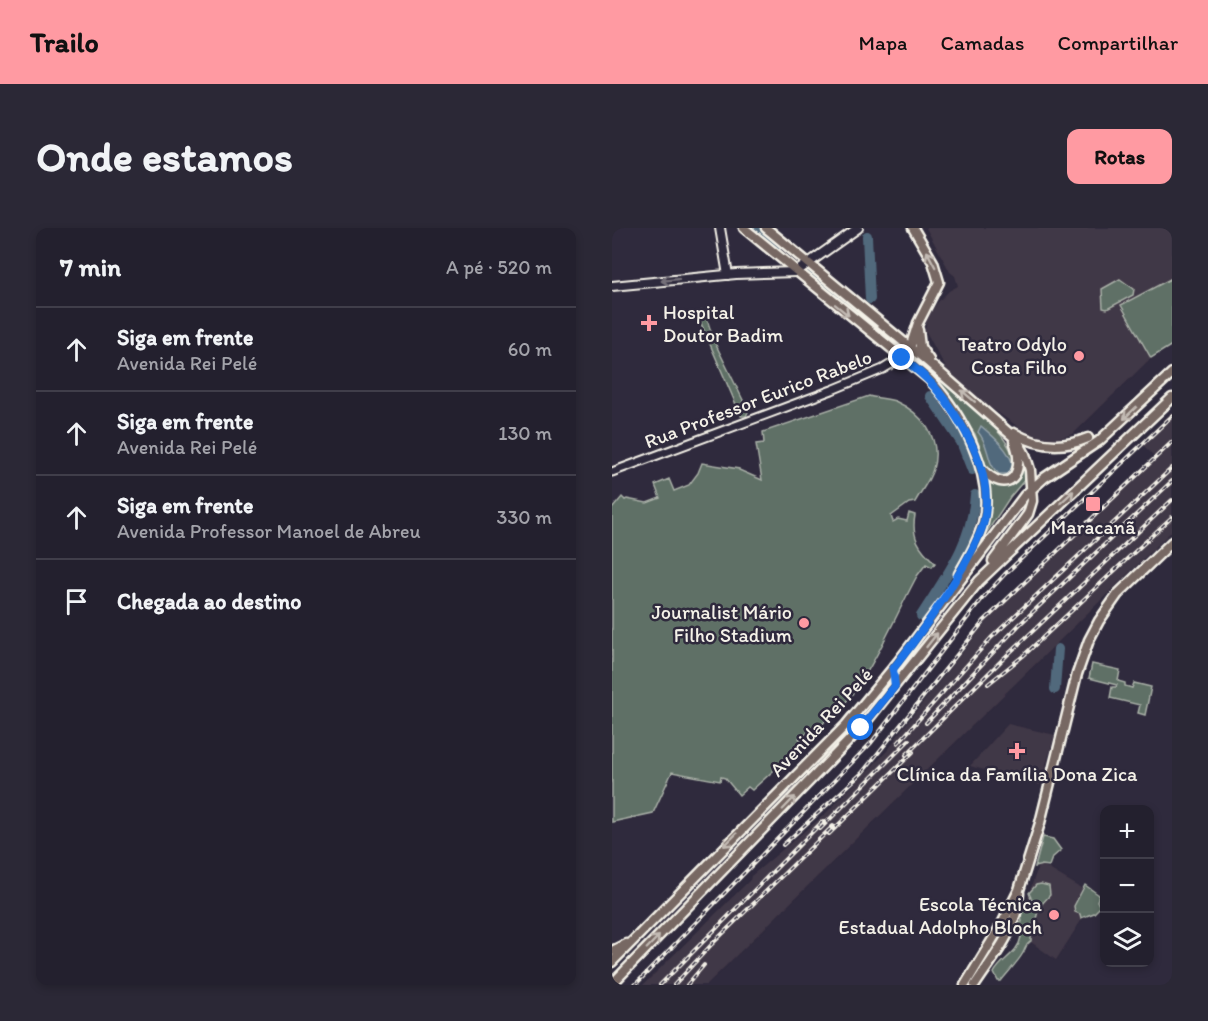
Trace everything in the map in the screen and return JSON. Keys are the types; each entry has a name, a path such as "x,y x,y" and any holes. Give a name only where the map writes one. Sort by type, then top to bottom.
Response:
{"main road":[{"path":"720,228 728,275"},
{"path":"744,228 929,380 941,393 973,444 986,490 983,522 973,549 946,597"},
{"path":"766,228 929,363 1017,440 1025,454 1032,487 1030,511 979,581"},
{"path":"612,286 728,275 796,272 858,228"},
{"path":"910,348 918,323 939,282 933,262 915,228"},
{"path":"918,323 920,347 929,363"},
{"name":"Avenida Rei Pelé","path":"612,962 846,724 893,669 1032,487 1099,441 1172,373"},
{"name":"Avenida Rei Pelé","path":"612,984 861,728 979,581 1172,398"},
{"path":"981,467 991,478 1002,482 1016,475 1019,464 1018,454 1013,439 1006,429"},
{"path":"1006,429 1033,442 1051,446 1067,445 1088,438"},
{"path":"970,983 1019,890 1040,823 1085,648 1099,621 1116,597 1172,542"},
{"path":"893,669 895,686"},
{"path":"612,951 634,939"}],"street":[{"name":"Rua Professor Eurico Rabelo","path":"612,472 883,369 902,358 910,348"}],"shaded area":[{"path":"926,228 1172,228 1172,345 1151,358 1073,434 1057,439 1044,439 1027,433 974,396 947,370 925,330 927,318 937,303 958,286 955,276 950,272"},
{"path":"1172,412 1172,531 706,985 643,985 750,880 751,876 825,814 888,750 990,617 1157,459 1141,443"},
{"name":"Clínica da Família Dona Zica","path":"1008,724 1055,735 1040,785 970,766"},
{"name":"Escola Técnica Estadual Adolpho Bloch","path":"1039,863 1096,897 1056,960 1017,932"}],"green space":[{"path":"1172,278 1172,345 1151,358 1121,305"},
{"path":"1120,279 1134,289 1133,295 1107,309 1103,308 1102,289"},
{"path":"702,311 705,313 714,341 743,400 742,406 748,412 746,416 741,416 697,314"},
{"path":"935,376 972,406 1000,434 1010,449 1014,462 1011,474 997,477 987,468 975,434"},
{"path":"869,396 892,400 905,406 914,412 928,428 932,437 935,458 930,477 915,502 909,503 891,516 893,522 898,519 907,521 909,513 915,515 915,536 935,563 932,567 926,564 917,576 871,666 849,698 836,713 832,712 822,725 799,738 803,744 752,790 748,787 739,795 725,778 721,777 720,781 672,772 653,813 612,822 612,509 622,497 625,500 647,503 660,498 655,485 669,479 674,491 689,485 702,463 739,469 762,480 756,444 764,443 763,432"},
{"path":"1020,450 1027,477 1010,497 979,544 989,510 987,478 1015,480 1022,466"},
{"path":"1092,664 1120,670 1118,681 1125,683 1125,686 1132,688 1134,683 1151,687 1145,715 1138,713 1140,705 1110,698 1112,687 1117,685 1089,678"},
{"path":"1043,837 1053,839 1061,850 1052,858 1049,866 1035,867"},
{"path":"1036,885 1049,886 1050,895 1039,907 1035,923 1029,927 1031,941 1001,981 998,981 994,973 1019,943 1021,937 1015,933 1018,923 1022,922 1023,910 1032,909 1034,905 1029,893"},
{"path":"1085,885 1099,895 1097,901 1100,907 1094,913 1081,918 1080,914 1075,912 1074,906"}],"water":[{"path":"981,426 1008,454 1013,466 1008,474 999,474 992,465 985,443 978,432"}],"waterway":[{"path":"755,228 777,247"},
{"path":"867,236 870,299"},
{"path":"810,274 867,323"},
{"path":"930,396 961,442 972,470"},
{"path":"921,616 963,544 973,513 975,495"},
{"path":"1055,689 1058,649"}],"railway":[{"path":"635,985 871,743 982,599 1005,574 1172,416"},
{"path":"783,845 862,773 984,621 1172,442"},
{"path":"898,743 991,638 1172,468"},
{"path":"926,723 1020,624 1172,481"},
{"path":"906,755 1002,660 1172,500"},
{"path":"988,684 1023,656 1172,517"},
{"path":"820,829 909,740"},
{"path":"829,834 913,752"},
{"path":"660,985 823,821"},
{"path":"674,985 712,944 833,826"},
{"path":"687,985 704,965"}],"place":[{"name":"Hospital Doutor Badim","path":"649,323"},
{"name":"Teatro Odylo Costa Filho","path":"1079,356"},
{"name":"Maracanã","path":"1093,504"},
{"name":"Journalist Mário Filho Stadium","path":"804,623"},
{"name":"Clínica da Família Dona Zica","path":"1017,751"},
{"name":"Escola Técnica Estadual Adolpho Bloch","path":"1054,915"}],"route":[{"path":"861,728 895,686 893,669 946,597 973,549 979,536 985,507 986,490 973,444 941,393 923,374 902,358"}]}
